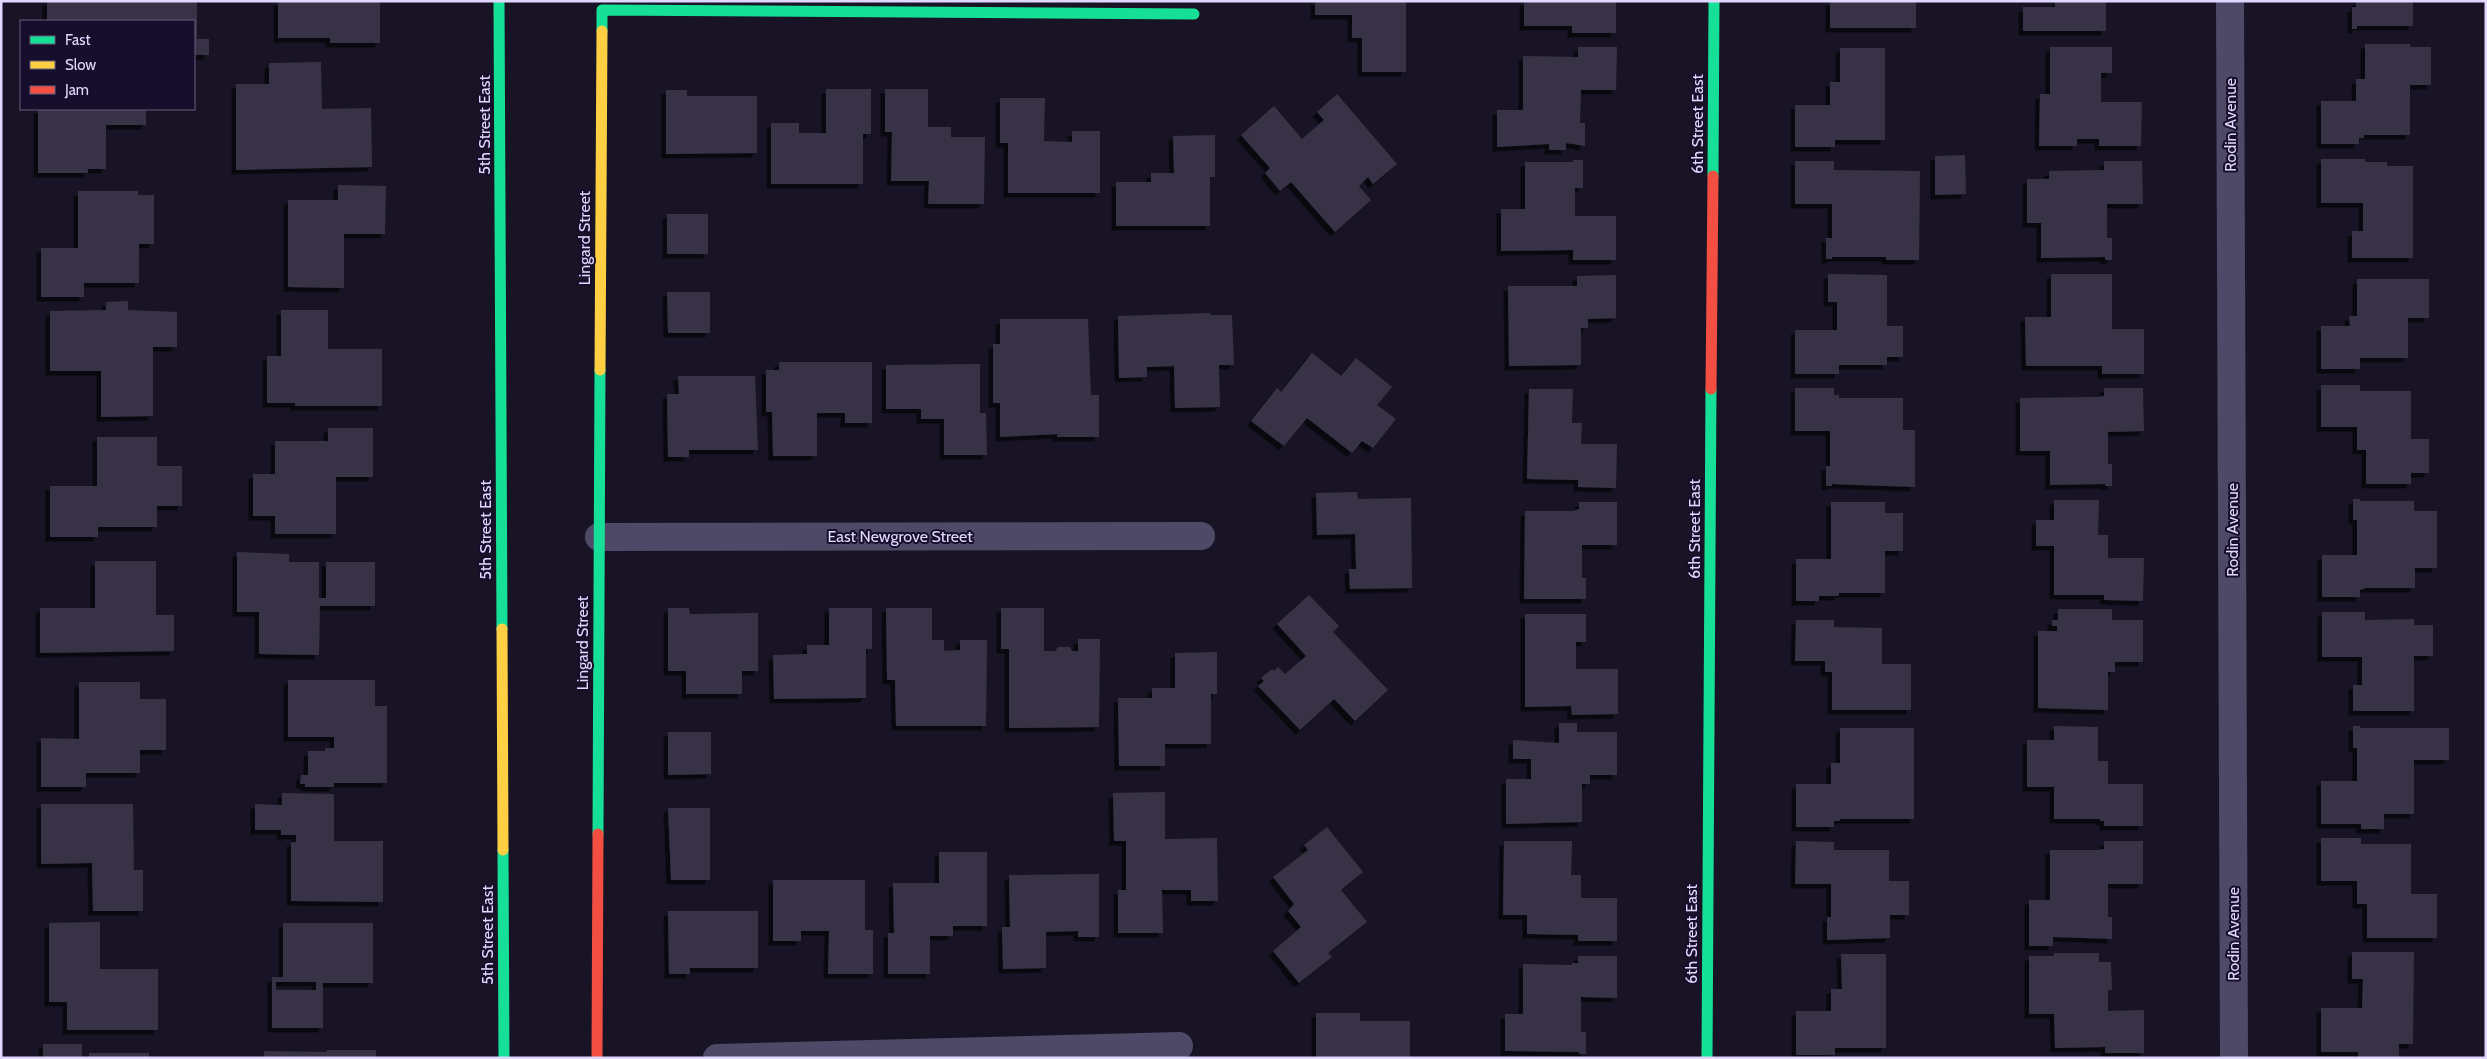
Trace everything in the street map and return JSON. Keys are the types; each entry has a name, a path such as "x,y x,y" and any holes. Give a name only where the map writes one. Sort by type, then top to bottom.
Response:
{"street":[{"name":"5th Street East","path":"499,1 504,1058"},
{"name":"6th Street East","path":"1707,1058 1714,1"},
{"name":"Rodin Avenue","path":"2230,1 2234,1058"},
{"name":"Lingard Street","path":"597,1058 602,10 1194,14"},
{"name":"East Newgrove Street","path":"599,537 1201,536"},
{"path":"717,1058 1179,1046"}],"building":[{"path":"47,1 197,1 197,39 209,39 209,55 195,55 195,20 47,20"},
{"path":"278,1 380,1 380,43 330,43 330,38 278,38"},
{"path":"1315,1 1406,1 1406,72 1362,72 1362,38 1352,38 1352,15 1315,15"},
{"path":"1524,1 1616,1 1616,33 1572,33 1572,26 1524,26"},
{"path":"1830,1 1916,1 1916,28 1830,28"},
{"path":"2055,1 2106,1 2106,31 2023,31 2023,7 2055,7"},
{"path":"2356,1 2413,1 2413,26 2357,26 2357,29 2352,29 2352,7 2356,7"},
{"path":"2365,44 2410,44 2410,47 2431,47 2431,85 2410,85 2410,135 2364,135 2364,138 2359,138 2359,144 2321,144 2321,101 2356,101 2356,79 2365,79"},
{"path":"1578,47 1617,47 1616,90 1581,90 1580,123 1585,123 1585,146 1566,143 1566,150 1549,150 1549,144 1497,147 1497,110 1523,110 1523,56 1578,57"},
{"path":"2050,47 2112,47 2112,73 2101,73 2101,102 2142,102 2141,146 2099,146 2099,139 2077,139 2077,146 2039,146 2040,94 2050,94"},
{"path":"1840,48 1885,48 1885,140 1835,140 1835,147 1795,147 1795,105 1830,105 1830,82 1840,82"},
{"path":"321,62 322,109 371,108 372,167 236,170 236,84 269,84 269,63"},
{"path":"826,89 871,89 871,134 863,134 863,184 771,184 771,123 799,123 799,133 826,133"},
{"path":"885,89 928,89 928,127 951,127 951,137 985,137 984,204 928,204 929,181 891,181 892,132 885,132"},
{"path":"666,90 687,90 687,96 757,96 757,153 666,154"},
{"path":"1337,94 1397,164 1373,184 1368,177 1359,186 1371,200 1335,232 1291,182 1280,191 1265,173 1270,168 1241,135 1274,106 1302,139 1324,120 1317,112"},
{"path":"1000,98 1045,98 1044,141 1072,142 1072,131 1100,131 1100,193 1008,193 1008,143 1000,143"},
{"path":"38,110 146,110 146,125 106,125 106,169 88,169 88,173 38,173"},
{"path":"1215,135 1215,177 1210,177 1210,226 1116,226 1116,182 1151,182 1151,173 1174,173 1173,136"},
{"path":"1965,155 1966,194 1935,195 1935,156"},
{"path":"2321,159 2365,159 2365,162 2387,162 2387,166 2413,166 2413,258 2352,258 2352,231 2363,231 2363,203 2321,203"},
{"path":"1573,160 1583,160 1583,188 1575,188 1575,216 1616,216 1616,260 1573,260 1573,250 1501,251 1501,209 1525,209 1525,162 1573,162"},
{"path":"1795,161 1834,161 1834,170 1920,171 1919,260 1886,260 1886,257 1832,257 1832,259 1826,259 1826,238 1832,238 1832,204 1795,204"},
{"path":"2104,161 2142,161 2143,204 2107,204 2107,238 2112,238 2112,260 2105,260 2105,257 2041,258 2041,223 2027,223 2027,179 2049,179 2049,171 2104,170"},
{"path":"338,185 386,186 385,234 344,234 344,288 288,287 288,200 338,200"},
{"path":"78,191 138,191 138,195 154,195 154,244 139,244 139,283 84,283 84,297 41,297 41,248 78,248"},
{"path":"667,214 708,214 708,254 667,254"},
{"path":"1828,274 1887,275 1887,326 1903,326 1903,357 1887,357 1887,365 1839,365 1839,374 1795,374 1795,330 1837,330 1837,302 1828,302"},
{"path":"2051,274 2112,274 2112,329 2144,329 2144,374 2102,374 2102,366 2026,366 2025,317 2051,317"},
{"path":"1616,275 1616,318 1588,319 1588,328 1581,328 1581,365 1509,366 1508,286 1577,286 1577,276"},
{"path":"2357,279 2429,279 2429,318 2408,318 2408,358 2360,358 2360,369 2321,369 2321,326 2350,326 2349,316 2357,316"},
{"path":"667,292 710,292 710,333 668,333"},
{"path":"128,301 128,310 177,312 177,347 153,347 153,416 101,417 101,371 50,371 50,311 106,310 106,302"},
{"path":"281,310 328,310 328,349 382,349 382,406 295,406 295,403 267,403 267,356 281,356"},
{"path":"1210,313 1210,315 1232,315 1234,365 1219,365 1220,407 1175,408 1174,366 1147,367 1147,377 1119,378 1118,316"},
{"path":"1000,319 1088,319 1091,395 1099,395 1099,437 1057,437 1057,434 1000,437 1000,403 993,403 993,344 1000,344"},
{"path":"1312,353 1341,376 1356,358 1392,387 1377,405 1396,419 1373,448 1362,441 1352,453 1307,418 1284,446 1251,421 1277,388 1281,392"},
{"path":"779,362 872,362 872,423 845,423 845,413 817,413 817,456 773,456 772,412 766,412 766,370 779,370"},
{"path":"980,364 980,413 986,413 987,455 944,455 944,419 921,419 921,409 886,409 886,365"},
{"path":"678,376 755,376 758,450 689,450 689,457 668,457 667,394 679,394"},
{"path":"2321,385 2360,385 2360,391 2411,391 2411,439 2429,439 2429,473 2411,473 2411,484 2366,484 2366,450 2357,450 2357,427 2321,427"},
{"path":"1795,388 1834,388 1834,395 1839,395 1839,398 1903,398 1903,430 1915,430 1915,487 1832,484 1832,486 1826,486 1826,466 1830,466 1830,431 1795,431"},
{"path":"2104,388 2143,388 2144,431 2108,432 2108,464 2112,464 2112,486 2105,486 2105,484 2050,485 2050,451 2020,451 2020,398 2097,397 2104,396"},
{"path":"1529,389 1573,389 1572,423 1582,423 1581,444 1617,444 1616,488 1578,487 1578,480 1527,479"},
{"path":"328,428 373,428 373,477 336,477 336,534 275,534 275,516 253,516 253,474 275,474 275,441 328,441"},
{"path":"97,437 157,437 157,466 182,466 182,506 157,506 157,527 98,527 98,537 50,537 50,486 97,486"},
{"path":"1357,492 1358,499 1411,498 1412,588 1350,589 1349,569 1356,569 1355,534 1317,535 1316,493"},
{"path":"2353,499 2360,499 2360,501 2414,501 2414,511 2437,511 2437,568 2415,568 2415,588 2366,588 2360,590 2360,597 2322,597 2322,555 2357,555 2357,520 2353,520"},
{"path":"2054,500 2099,500 2098,535 2108,535 2108,558 2144,558 2143,601 2104,600 2104,595 2054,595 2054,546 2036,546 2036,520 2054,520"},
{"path":"1579,502 1617,502 1617,545 1582,545 1582,578 1586,578 1586,599 1524,599 1525,511 1573,511 1579,509"},
{"path":"1831,502 1885,502 1885,513 1903,513 1903,551 1885,551 1885,593 1839,593 1839,596 1819,596 1819,601 1796,601 1796,559 1831,559"},
{"path":"237,552 289,554 289,562 319,562 319,598 326,598 326,562 375,562 375,606 320,606 319,655 259,654 259,612 237,612"},
{"path":"95,561 156,561 156,615 174,615 174,651 40,653 40,608 95,608"},
{"path":"1309,595 1339,626 1333,632 1388,690 1355,721 1334,699 1300,730 1258,686 1264,681 1261,678 1272,669 1274,671 1278,667 1285,674 1306,656 1277,624"},
{"path":"668,608 689,608 690,614 758,613 758,671 742,671 742,694 686,694 686,671 668,671"},
{"path":"829,608 872,608 872,649 866,649 866,698 774,699 773,655 807,654 807,645 829,645"},
{"path":"886,608 932,608 932,640 944,640 944,651 960,650 960,640 987,640 986,726 896,726 895,680 887,680"},
{"path":"1001,608 1044,608 1044,651 1055,651 1058,647 1070,647 1072,651 1078,651 1078,639 1100,639 1099,727 1009,728 1009,649 1001,649"},
{"path":"2058,609 2112,609 2112,620 2143,620 2143,662 2115,662 2115,672 2108,672 2108,710 2038,708 2038,631 2057,631 2057,626 2052,626 2052,620 2058,620"},
{"path":"2322,612 2365,612 2365,620 2414,619 2414,625 2433,625 2433,656 2414,656 2414,711 2353,711 2353,685 2362,685 2362,657 2322,657"},
{"path":"1525,614 1586,614 1586,642 1576,642 1576,669 1618,669 1618,714 1572,715 1571,706 1525,707"},
{"path":"1796,620 1834,620 1834,627 1882,628 1882,664 1911,664 1911,710 1832,710 1832,672 1825,672 1825,661 1795,661"},
{"path":"1217,652 1217,694 1211,694 1211,744 1165,744 1165,766 1119,766 1118,698 1152,698 1152,688 1175,688 1175,653"},
{"path":"288,680 375,680 375,706 387,706 387,783 334,783 334,787 305,787 305,784 300,784 301,775 308,775 308,751 325,751 325,748 334,748 334,737 288,737"},
{"path":"79,682 140,682 140,699 166,699 166,750 140,750 140,773 86,773 86,787 41,787 41,738 79,739"},
{"path":"1559,723 1577,723 1577,732 1617,732 1617,775 1590,775 1590,784 1582,784 1582,822 1506,824 1506,779 1531,779 1531,759 1513,759 1513,740 1559,743"},
{"path":"2054,726 2098,727 2098,761 2108,761 2108,784 2143,784 2143,826 2104,826 2104,821 2100,821 2100,819 2054,819 2054,787 2027,787 2027,740 2054,740"},
{"path":"2353,726 2360,726 2360,728 2449,728 2449,760 2414,760 2414,814 2384,814 2384,829 2361,829 2361,824 2321,824 2321,781 2357,781 2357,748 2353,748"},
{"path":"1840,728 1914,728 1914,819 1840,819 1840,821 1834,821 1834,827 1796,827 1796,784 1831,784 1831,763 1840,763"},
{"path":"668,732 711,732 711,774 668,775"},
{"path":"1165,792 1165,839 1217,838 1218,901 1191,901 1191,890 1162,890 1163,933 1118,933 1118,890 1126,890 1126,841 1114,841 1113,793"},
{"path":"282,793 334,794 334,841 383,841 383,902 291,901 291,842 296,842 296,835 281,835 281,830 255,830 255,804 282,805"},
{"path":"41,804 133,804 134,870 143,870 143,911 93,911 92,863 41,864"},
{"path":"668,808 710,808 710,880 671,880"},
{"path":"1327,827 1363,872 1341,890 1367,922 1328,953 1332,957 1299,983 1273,951 1301,927 1288,911 1294,904 1273,877 1308,850 1304,845"},
{"path":"2321,838 2361,838 2361,844 2411,844 2411,894 2437,894 2437,938 2367,938 2367,904 2357,904 2357,881 2321,881"},
{"path":"1504,841 1572,841 1571,875 1581,875 1581,898 1617,898 1617,941 1578,941 1578,935 1527,934 1527,915 1503,915"},
{"path":"1796,841 1834,842 1834,850 1889,850 1889,881 1909,881 1909,915 1890,915 1890,938 1827,940 1827,917 1831,917 1831,884 1795,884"},
{"path":"2104,841 2143,841 2143,884 2108,884 2108,917 2112,917 2112,939 2053,937 2053,946 2029,946 2029,900 2050,900 2050,850 2104,849"},
{"path":"939,852 987,852 987,926 953,926 953,936 930,936 930,974 888,974 888,933 894,933 893,883 939,883"},
{"path":"1099,874 1099,937 1078,937 1078,931 1046,932 1046,968 1003,969 1002,927 1010,927 1009,875"},
{"path":"773,880 865,880 865,930 873,930 873,974 828,974 829,931 801,931 801,941 773,941"},
{"path":"668,911 758,911 758,968 690,968 690,974 669,974"},
{"path":"100,922 100,969 158,969 158,1030 67,1030 67,1002 49,1002 49,923"},
{"path":"283,923 373,923 373,983 323,983 323,1028 272,1028 272,977 283,977","holes":["276,982 316,982 316,990 276,990"]},
{"path":"2352,952 2414,952 2413,1044 2399,1044 2399,1058 2358,1058 2358,1052 2321,1052 2321,1008 2362,1008 2363,979 2352,979"},
{"path":"2054,953 2099,953 2099,962 2111,962 2112,990 2108,990 2108,1011 2144,1010 2144,1053 2105,1053 2105,1047 2055,1048 2054,1014 2029,1014 2029,956 2054,956"},
{"path":"1841,954 1886,954 1886,1048 1835,1048 1835,1055 1796,1055 1796,1011 1831,1011 1831,989 1842,989"},
{"path":"1578,956 1617,956 1617,998 1581,997 1581,1032 1586,1032 1586,1054 1579,1054 1579,1052 1505,1051 1505,1014 1523,1014 1523,964 1572,965 1572,963 1578,963"},
{"path":"1316,1013 1360,1013 1360,1021 1410,1021 1410,1058 1316,1057"},
{"path":"43,1044 82,1044 82,1058 43,1058"},
{"path":"327,1050 376,1050 376,1058 264,1058 264,1051 327,1052"},
{"path":"89,1053 149,1053 149,1058 89,1058"}],"traffic: fast":[{"path":"499,1 502,629"},
{"path":"1713,176 1714,1"},
{"path":"602,31 602,10 1194,14"},
{"path":"598,834 600,370"},
{"path":"1707,1058 1711,389"},
{"path":"503,850 504,1058"}],"traffic: slow":[{"path":"600,370 602,31"},
{"path":"502,629 503,850"}],"traffic: jam":[{"path":"1711,389 1713,176"},
{"path":"597,1058 598,834"}]}
